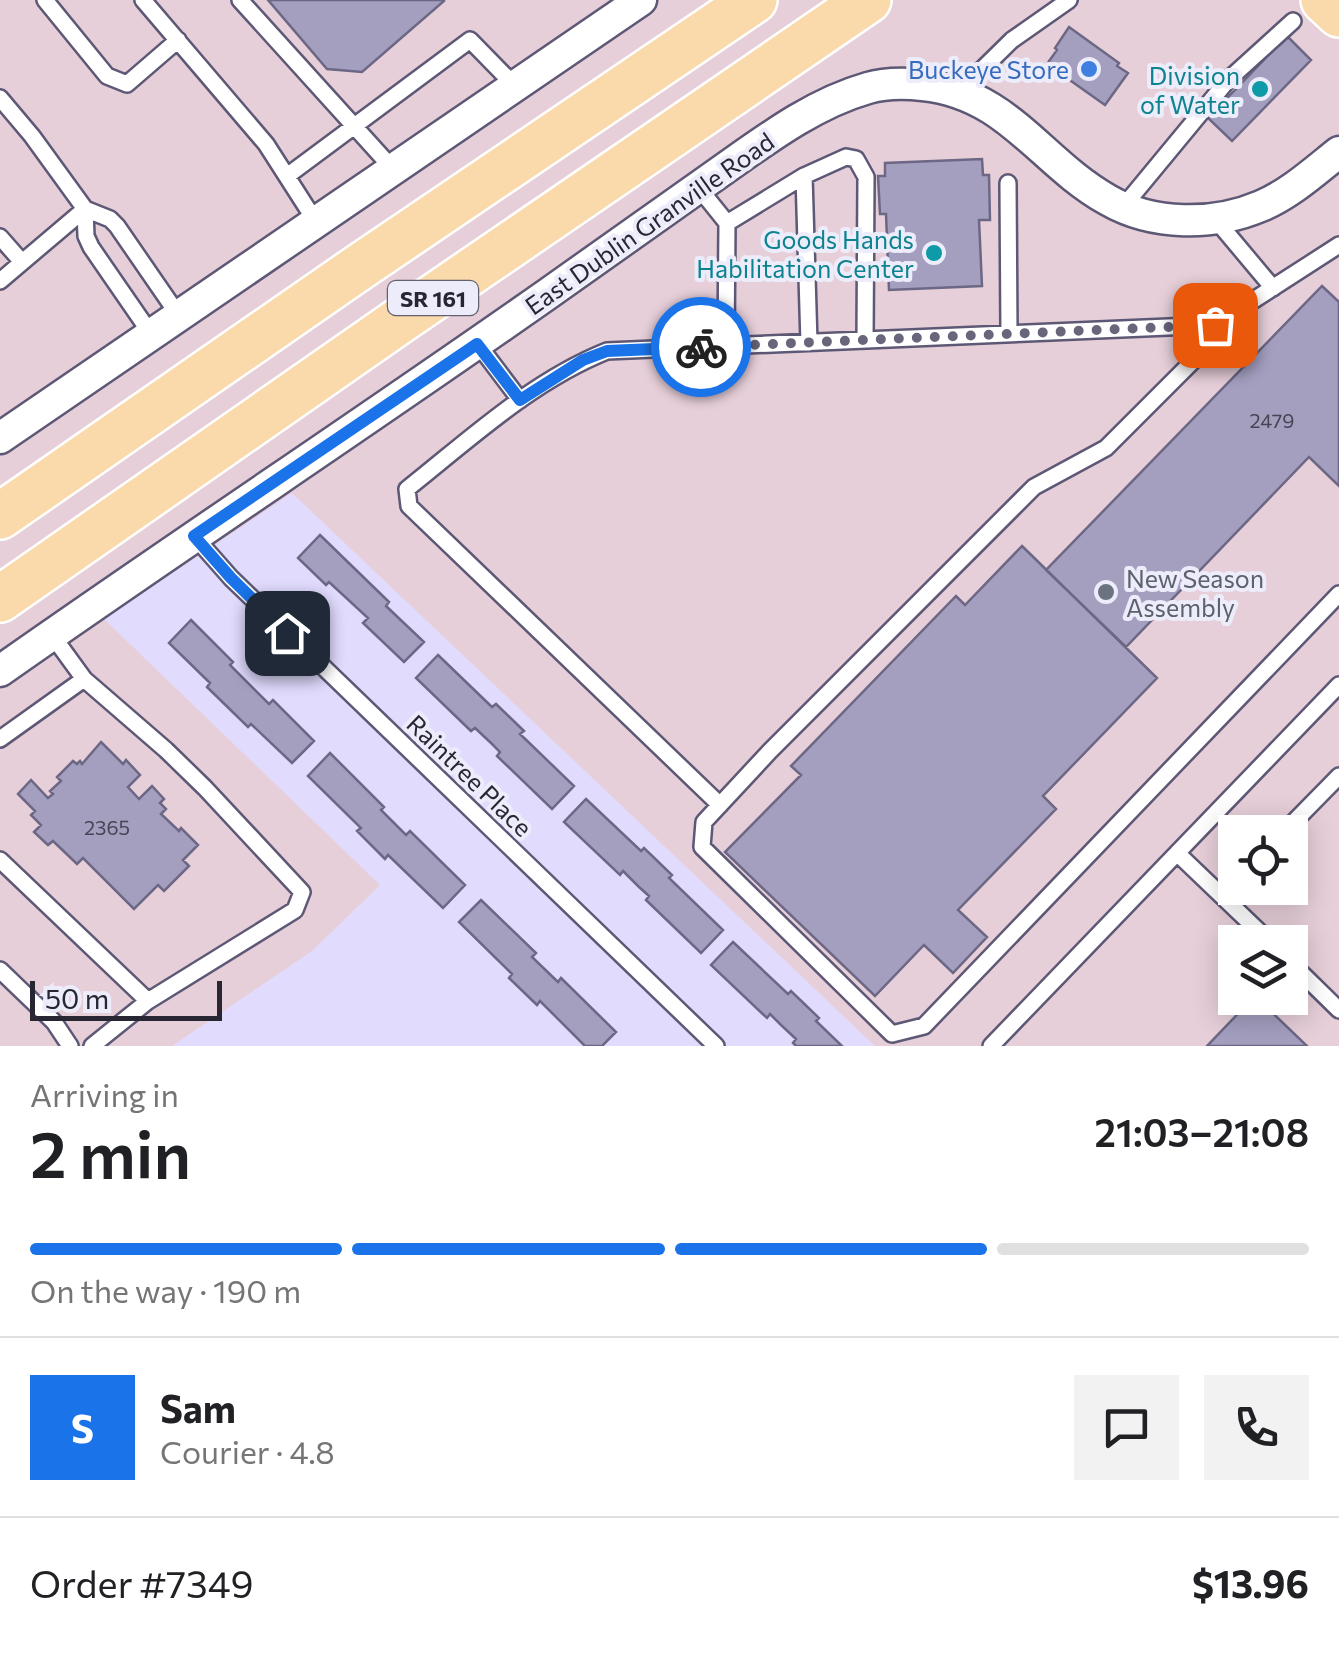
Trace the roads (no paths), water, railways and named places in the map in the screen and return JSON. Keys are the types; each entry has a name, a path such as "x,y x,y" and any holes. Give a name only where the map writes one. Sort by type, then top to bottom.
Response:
{"main road":[{"name":"SR 161","path":"0,516 754,0"},
{"name":"SR 161","path":"0,599 868,0"},
{"path":"1309,11 1339,14"},
{"path":"0,547 152,411"}],"street":[{"path":"0,438 623,8"},
{"name":"East Dublin Granville Road","path":"0,671 477,344 698,187 799,119 840,97 872,86 903,83 960,92 990,106 1090,189 1123,207 1178,220 1216,220 1263,206 1302,182 1339,152"}],"lane":[{"path":"45,0 107,76 127,84 178,40"},
{"path":"144,0 266,144 316,222"},
{"path":"240,0 394,169"},
{"path":"960,92 1012,40 1069,0"},
{"path":"1123,207 1228,80 1309,11"},
{"path":"288,176 470,40 515,86"},
{"path":"0,98 85,209 117,226 179,316"},
{"path":"726,224 804,176 846,156 856,159 866,176 864,340"},
{"path":"804,176 810,342"},
{"path":"1008,183 1008,334"},
{"path":"698,187 726,224 726,346"},
{"path":"0,280 85,209"},
{"path":"85,209 90,247 151,334"},
{"path":"1216,220 1273,288"},
{"path":"0,237 22,262"},
{"path":"720,806 409,506 407,489 520,400 583,360 607,351 1215,325 1339,245"},
{"path":"1215,325 1205,348 1106,448 1034,488 826,694 704,822 702,846 892,1034 924,1026 1339,594"},
{"path":"477,344 520,400"},
{"name":"Raintree Place","path":"194,536 231,578 716,1046"},
{"path":"52,634 84,679 205,788 302,892 295,910 148,1000 92,1046"},
{"path":"0,739 84,679"},
{"path":"991,1046 1339,685"},
{"path":"1301,815 1339,776"},
{"path":"1177,853 1218,893"},
{"path":"0,860 148,1000"},
{"path":"1231,905 1252,925"},
{"path":"2,975 54,1022 70,1046"},
{"path":"1308,980 1339,1010"}],"place":[{"name":"Buckeye Store","path":"1089,69"},
{"name":"Division of Water","path":"1260,89"},
{"name":"Goods Hands Habilitation Center","path":"934,253"},
{"name":"New Season Assembly","path":"1106,592"}]}
